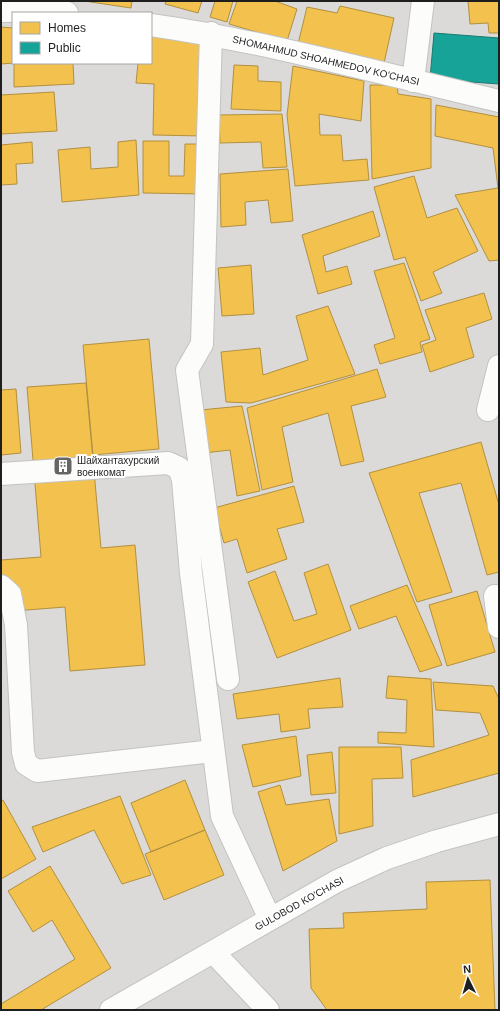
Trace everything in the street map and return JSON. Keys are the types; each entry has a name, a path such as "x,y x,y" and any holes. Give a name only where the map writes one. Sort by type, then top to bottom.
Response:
{"street":[{"path":"413,81 423,1"},
{"path":"1,10 47,10 60,12"},
{"name":"SHOMAHMUD SHOAHMEDOV KO'CHASI","path":"152,25 211,33 264,44 499,101"},
{"path":"211,33 202,344 187,370 228,679"},
{"path":"488,410 499,366"},
{"path":"1,474 168,463 179,468 183,480 191,573 222,816 270,919"},
{"path":"1,586 10,594 16,625 23,752 26,764 37,771 214,751"},
{"path":"495,596 499,627"},
{"name":"GULOBOD KO'CHASI","path":"111,1010 214,953 337,881 387,858 437,841 499,824"},
{"path":"214,953 268,1010"}],"shaded area":[{"path":"1,1 499,1 499,1010 1,1010"}],"building: Homes":[{"path":"84,1 132,1 131,8"},
{"path":"166,1 202,1 198,13 165,4"},
{"path":"215,1 233,1 227,22 210,17"},
{"path":"237,1 275,1 297,9 287,41 229,24"},
{"path":"468,1 499,1 499,33 489,33 488,23 470,24"},
{"path":"340,6 394,18 384,63 298,44 307,7 337,13"},
{"path":"1,27 12,28 12,63 1,64"},
{"path":"152,31 204,36 204,136 153,135 154,84 136,83 138,64 152,64"},
{"path":"14,64 73,64 74,84 14,87"},
{"path":"234,65 258,66 258,81 281,82 281,111 231,109"},
{"path":"293,66 364,81 361,121 319,114 320,135 341,135 343,161 367,159 369,180 295,186 287,115"},
{"path":"370,85 397,85 398,94 431,99 431,168 372,179"},
{"path":"54,92 57,131 1,134 1,95"},
{"path":"436,105 499,117 499,260 489,261 455,195 498,188 493,148 435,136"},
{"path":"282,114 287,167 263,168 261,142 220,143 219,115"},
{"path":"136,140 139,195 62,202 58,150 90,147 91,169 118,167 118,142"},
{"path":"143,141 169,141 169,176 184,176 185,144 205,144 205,194 143,193"},
{"path":"32,142 33,163 16,164 17,184 1,185 1,145"},
{"path":"288,169 293,221 271,223 268,200 245,202 246,225 221,227 220,174"},
{"path":"414,176 427,218 457,208 478,251 433,272 442,293 421,301 405,257 394,260 374,187"},
{"path":"373,211 380,236 323,256 326,272 347,266 352,284 318,294 302,235"},
{"path":"404,263 430,339 420,342 422,352 380,364 374,345 395,338 374,271"},
{"path":"251,265 254,314 222,316 218,268"},
{"path":"484,293 492,319 466,328 474,357 430,372 422,345 436,340 425,310"},
{"path":"328,306 355,374 251,403 226,402 221,352 260,348 263,375 308,360 296,316"},
{"path":"149,339 159,449 93,455 83,345"},
{"path":"377,369 386,397 351,406 364,461 341,466 328,413 282,427 293,482 262,490 247,408"},
{"name":"Шайхантахурский военкомат","path":"86,383 101,548 135,545 145,665 70,671 65,607 1,612 1,560 41,557 27,387"},
{"path":"16,389 21,453 1,455 1,390"},
{"path":"242,406 260,491 237,496 230,450 204,453 200,410"},
{"path":"481,442 499,505 499,572 487,575 461,483 419,493 452,592 417,602 369,473"},
{"path":"294,486 304,522 277,529 287,559 247,573 237,539 224,543 214,508"},
{"path":"328,564 351,630 277,658 248,582 275,571 294,621 317,614 304,573"},
{"path":"407,585 442,665 420,672 396,616 359,629 350,606"},
{"path":"477,591 495,652 447,666 429,605"},
{"path":"388,676 431,679 434,747 378,743 378,732 406,733 407,700 386,698"},
{"path":"340,678 343,707 308,709 310,728 281,732 279,714 237,719 233,694"},
{"path":"433,682 493,686 499,699 499,773 413,797 411,760 489,735 480,713 436,710"},
{"path":"296,736 301,776 253,787 242,745"},
{"path":"339,747 401,747 403,778 372,779 373,826 339,834"},
{"path":"332,752 336,793 311,795 307,755"},
{"path":"185,780 205,830 151,852 131,803"},
{"path":"280,785 286,805 329,799 337,841 283,871 258,792"},
{"path":"120,796 151,875 122,884 94,830 43,852 32,827"},
{"path":"3,800 36,859 1,879 1,801"},
{"path":"205,830 224,875 164,900 145,854"},
{"path":"50,866 111,968 41,1010 1,1010 1,1004 75,959 52,920 33,932 8,891"},
{"path":"490,880 495,1010 327,1010 311,988 309,929 344,928 343,913 427,909 426,882"}],"building: Public":[{"path":"434,33 499,38 499,84 430,79"}],"place":[{"name":"Шайхантахурский военкомат","path":"63,466"}]}
